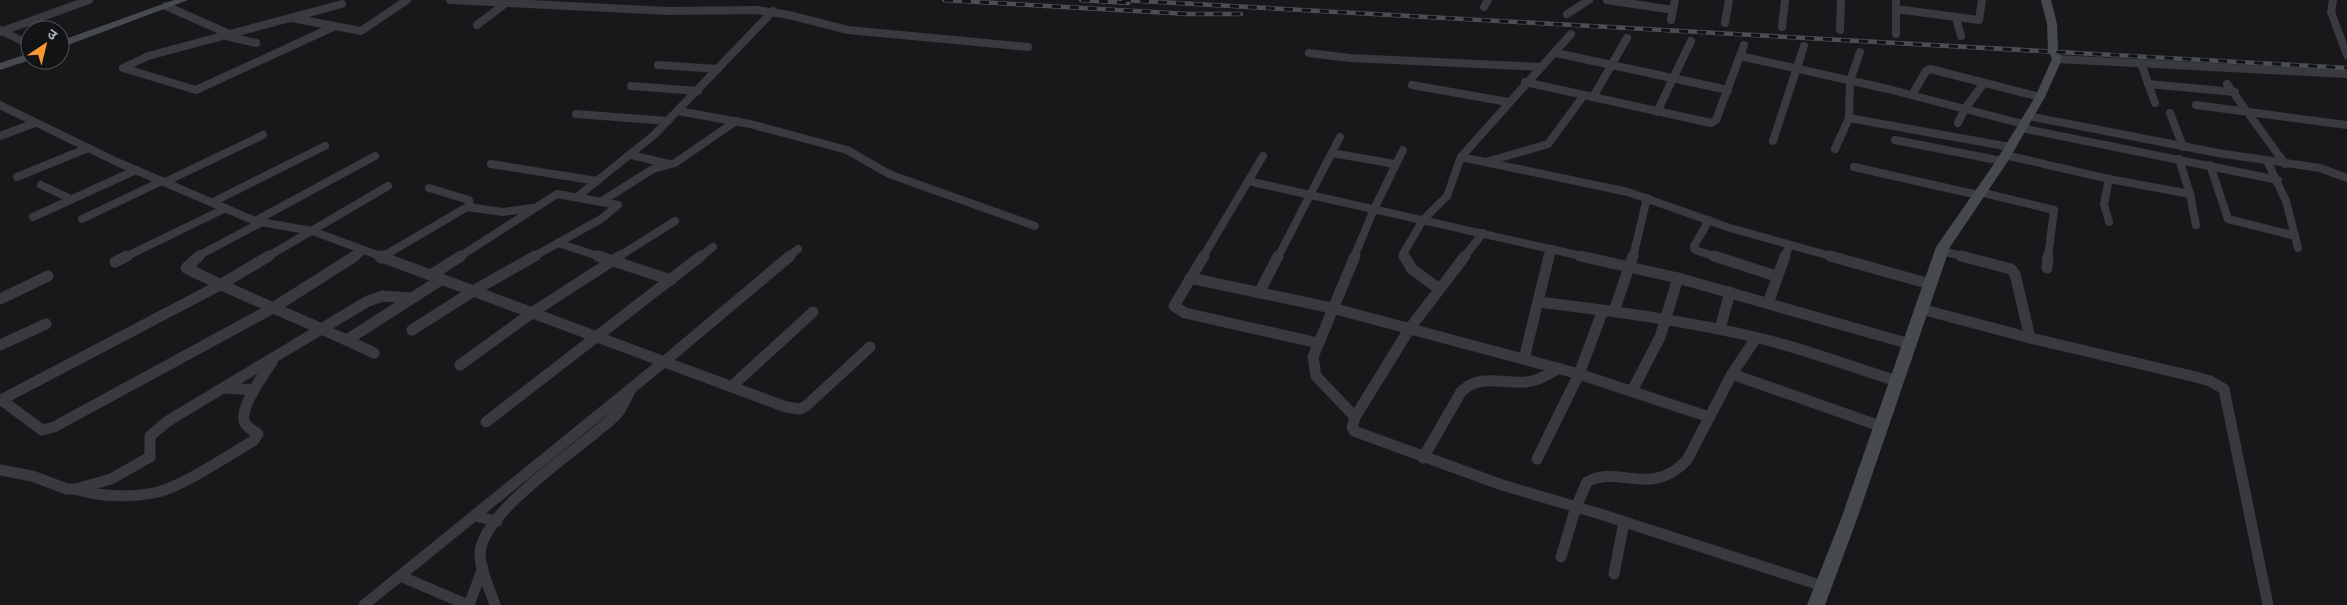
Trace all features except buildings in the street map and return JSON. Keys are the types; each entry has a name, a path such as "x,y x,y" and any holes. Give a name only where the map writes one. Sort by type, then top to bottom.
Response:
{"street":[{"path":"1,31 89,0"},
{"path":"70,41 183,0"},
{"path":"289,18 333,27 363,30 407,0"},
{"path":"450,0 660,11 738,9 773,11 848,30 1028,47"},
{"path":"1484,7 1488,0"},
{"path":"1567,14 1589,0"},
{"path":"1607,0 1673,10"},
{"path":"1671,20 1676,0"},
{"path":"1725,23 1729,0"},
{"path":"1782,26 1785,0"},
{"path":"1840,30 1841,0"},
{"path":"1896,0 1896,34"},
{"path":"1896,9 1956,18 1980,19 1982,0"},
{"path":"2046,0 2052,24 2052,50 2057,59"},
{"path":"2333,0 2331,12 2345,43 2347,55"},
{"path":"477,24 506,3"},
{"path":"333,27 196,90 123,68 148,56 342,4"},
{"path":"166,6 226,35 256,43"},
{"path":"577,197 631,154 668,121 773,11"},
{"path":"1956,18 1961,36"},
{"path":"1,31 20,40"},
{"path":"1439,289 1410,266 1403,257 1423,220 1447,196 1461,157 1508,102 1556,53 1571,34"},
{"path":"1482,163 1548,144 1589,96 1612,65 1627,38"},
{"path":"1657,112 1691,41"},
{"path":"1526,82 1711,123 1716,120 1744,45"},
{"path":"1773,141 1804,46"},
{"path":"1835,149 1849,118 1850,81 1860,52"},
{"path":"1309,53 1350,58 1541,67"},
{"path":"1556,53 1728,90"},
{"path":"1740,56 1912,95 1964,110 2278,180"},
{"path":"2057,59 2347,74"},
{"path":"1816,605 1849,519 1942,251 1955,227 2006,155 2040,97 2057,59"},
{"path":"0,67 20,60"},
{"path":"2141,63 2155,103"},
{"path":"658,65 718,69"},
{"path":"1912,95 1928,70 2040,97"},
{"path":"1958,123 1964,110 1984,83"},
{"path":"2148,84 2234,92"},
{"path":"2227,84 2284,164"},
{"path":"1412,85 1508,102"},
{"path":"631,86 698,91"},
{"path":"2196,105 2347,125"},
{"path":"0,106 136,170 258,221 312,231 380,258 475,290 786,407 800,409 810,403 870,347"},
{"path":"678,111 736,121 857,153 889,174 1035,226"},
{"path":"2170,113 2184,147"},
{"path":"576,114 668,121"},
{"path":"1849,118 2108,179 2190,194"},
{"path":"602,201 652,170 672,164 736,121"},
{"path":"0,136 35,122"},
{"path":"2024,123 2320,168 2347,178"},
{"path":"82,219 263,135"},
{"path":"1259,293 1340,138"},
{"path":"1895,140 2006,155"},
{"path":"213,202 325,146"},
{"path":"17,177 88,148"},
{"path":"1355,417 1316,376 1313,357 1374,208 1403,150"},
{"path":"1332,153 1395,164"},
{"path":"631,154 672,164"},
{"path":"374,156 258,221 195,258 187,265 188,270 323,328 374,353"},
{"path":"1263,156 1174,306 1180,311 1318,343"},
{"path":"1461,157 1482,163 1603,185 1790,245 1930,284"},
{"path":"2179,159 2190,194 2196,225"},
{"path":"2267,161 2278,180 2298,248"},
{"path":"492,164 597,181"},
{"path":"2210,165 2228,220 2295,236"},
{"path":"1854,167 2054,210 2047,268"},
{"path":"33,217 136,170"},
{"path":"2108,179 2104,204 2110,222"},
{"path":"1248,182 1374,208 1630,269 1678,278 1910,344"},
{"path":"41,185 71,199"},
{"path":"363,251 274,308 49,429 38,428 1,400 220,285 388,186"},
{"path":"429,188 469,200 470,206"},
{"path":"412,330 475,290 601,219 618,206 602,201 557,194 431,275"},
{"path":"1537,459 1630,269 1647,198"},
{"path":"380,258 463,208 470,206 503,212 536,208"},
{"path":"115,262 226,208"},
{"path":"1709,220 1694,246 1695,250 1776,276"},
{"path":"460,365 533,312 675,221"},
{"path":"1483,233 1410,328 1355,417 1352,427 1358,434 1502,485 1823,586"},
{"path":"558,243 671,280"},
{"path":"1768,303 1776,276 1790,245"},
{"path":"486,422 713,248"},
{"path":"364,605 665,361 798,249"},
{"path":"1524,359 1551,250"},
{"path":"1942,251 2011,268 2015,274 2030,338"},
{"path":"0,299 48,276"},
{"path":"1190,278 1332,308 1410,328 1559,368 1709,417"},
{"path":"1632,391 1647,369 1667,320 1678,278"},
{"path":"347,340 442,279"},
{"path":"1720,329 1730,292"},
{"path":"74,489 103,481 140,464 150,457 149,439 154,431 373,298 383,296 412,298"},
{"path":"1538,302 1720,329 1798,349 1897,381"},
{"path":"1921,309 2030,338 2196,377 2210,381 2224,389 2268,605"},
{"path":"732,386 813,312"},
{"path":"0,345 46,324"},
{"path":"1561,557 1584,486 1591,479 1656,479 1669,476 1679,470 1687,460 1732,374 1756,338"},
{"path":"0,470 26,474 92,495 132,495 159,492 178,484 257,438 258,434 244,421 244,415 254,390 273,360"},
{"path":"1424,458 1461,392 1468,384 1481,380 1527,382 1545,376 1559,368"},
{"path":"1732,374 1880,426"},
{"path":"224,388 254,390"},
{"path":"495,605 480,552 484,540 497,521 520,496 618,413 632,388"},
{"path":"555,450 592,436"},
{"path":"474,516 497,521"},
{"path":"1614,574 1624,522"},
{"path":"400,576 468,605 483,568"}],"railway":[{"path":"944,0 1188,14 1241,14"},
{"path":"1081,0 1128,3"},
{"path":"1122,0 2347,68"}]}
